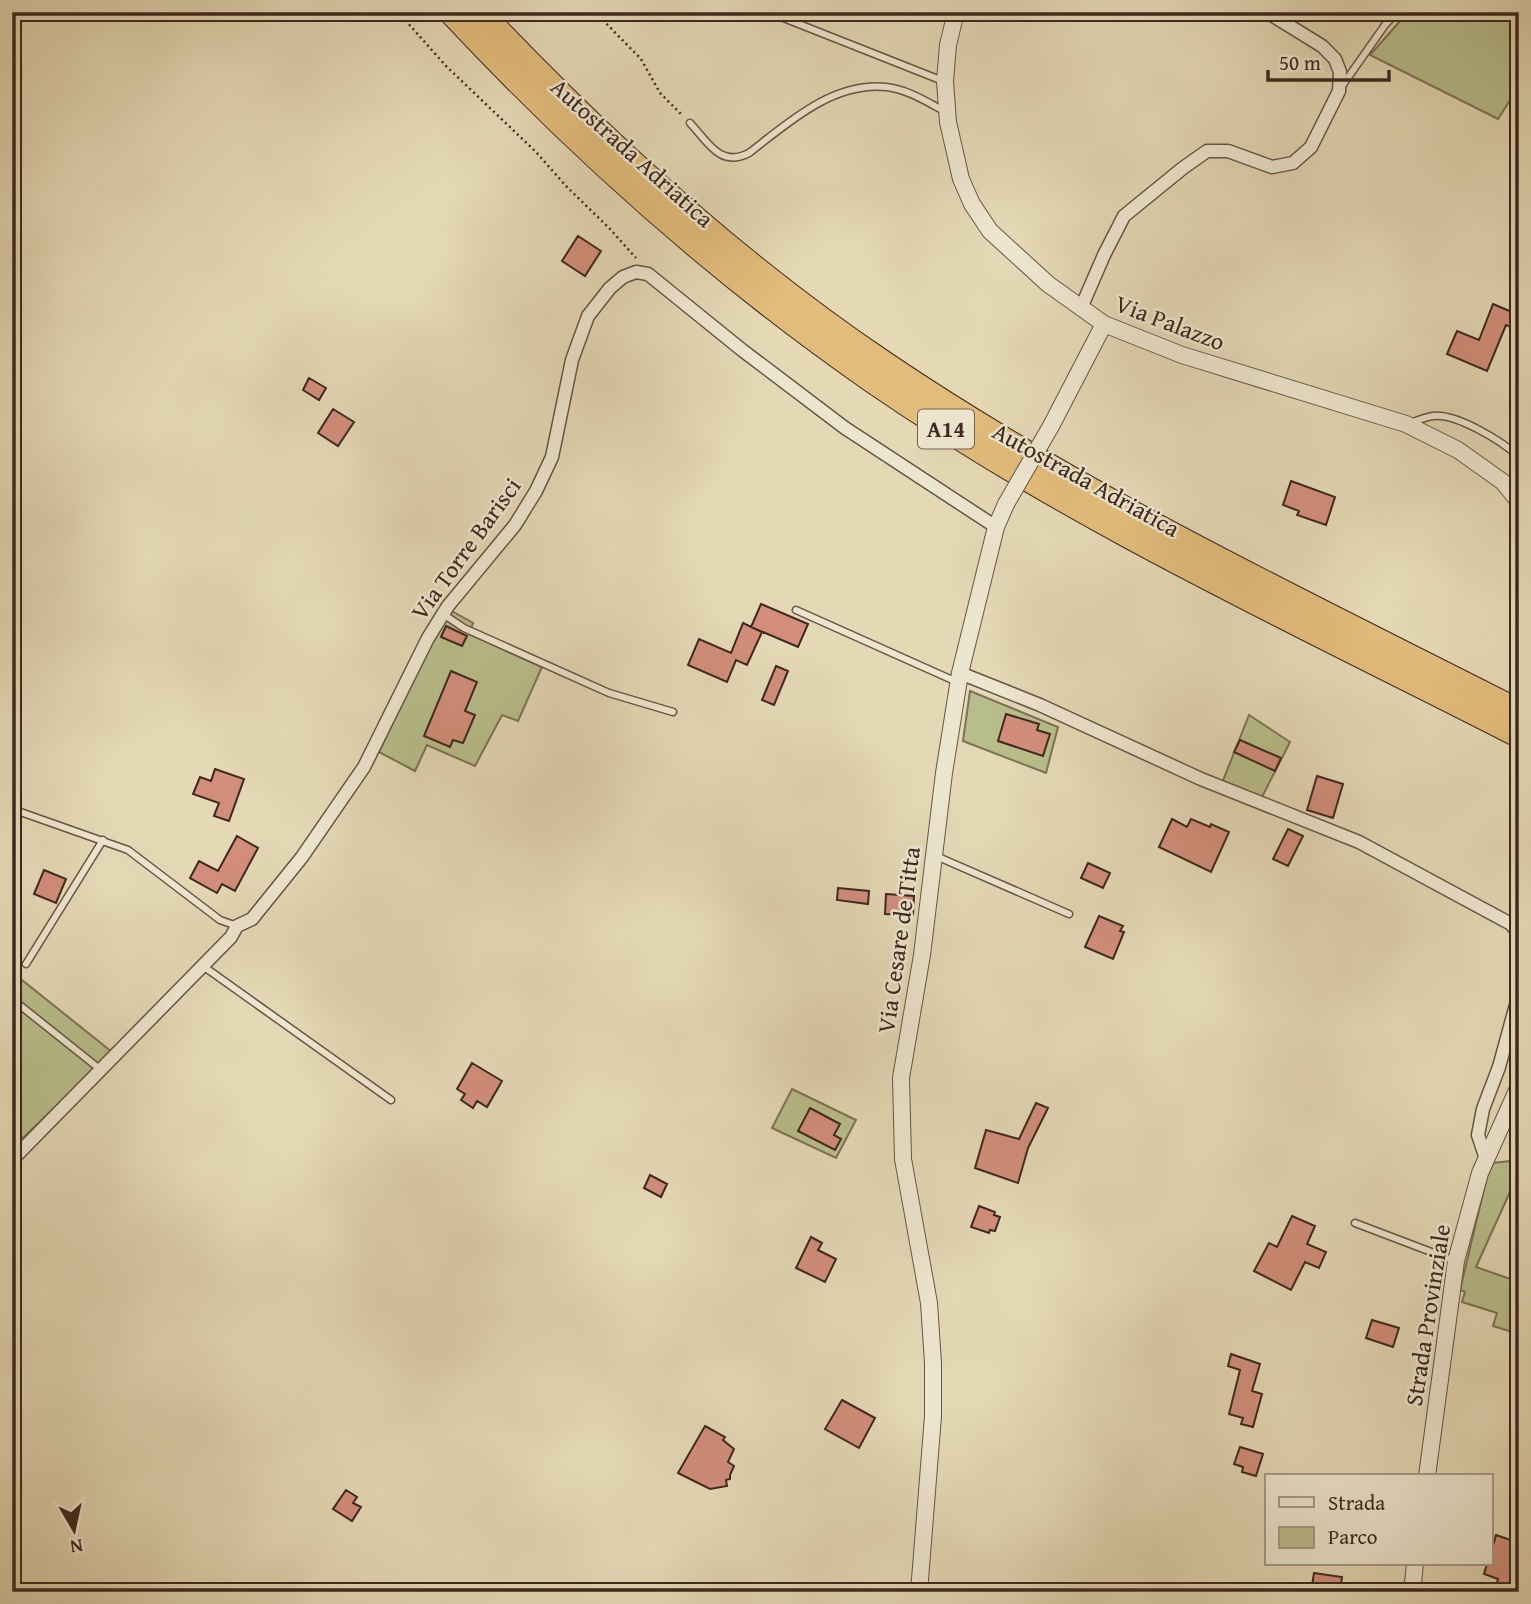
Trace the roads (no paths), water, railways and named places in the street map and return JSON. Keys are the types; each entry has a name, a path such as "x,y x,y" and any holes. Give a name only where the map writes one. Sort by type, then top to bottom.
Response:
{"highway":[{"name":"Autostrada Adriatica","path":"450,12 537,102 653,211 729,275 873,381 994,459 1069,503 1519,736"},
{"name":"Autostrada Adriatica","path":"481,12 553,88 687,210 753,265 884,363 1003,439 1091,490 1519,711"}],"street":[{"name":"Via Palazzo","path":"956,12 948,45 945,81 947,113 961,179 972,204 990,231 1048,284 1104,324 1182,355 1406,424 1458,450 1503,482 1519,502"},
{"path":"1081,308 1124,216 1207,151 1228,151 1272,167 1293,163 1311,147 1339,91 1340,72 1335,59 1322,46 1267,12"},
{"name":"Via Torre Barisci","path":"12,1160 231,937 237,926 252,919 332,815 364,767 428,638 443,614 515,525 536,491 552,457 572,359 588,316 610,288 623,277 636,272 648,274 845,428 996,527"},
{"name":"Via Cesare de Titta","path":"919,1592 933,1416 933,1363 929,1303 903,1159 901,1078 922,955 960,678 996,527 1104,324"},
{"path":"960,678 1040,705 1202,779 1359,842 1511,924 1519,933"},
{"path":"1486,1159 1478,1135 1483,1109 1499,1067 1519,994"},
{"name":"Strada Provinziale","path":"1427,1474 1456,1261 1486,1159 1519,1086"},
{"path":"1412,1592 1415,1566"}],"lane":[{"path":"1339,91 1397,12"},
{"path":"776,15 945,81"},
{"path":"690,123 721,156 729,159 749,153 805,111 838,95 864,88 887,87 914,95 947,113"},
{"path":"1406,424 1435,415 1465,424 1504,443 1519,457"},
{"path":"796,610 960,678"},
{"path":"443,614 464,628 609,693 673,712"},
{"path":"12,809 128,850 220,920 237,926"},
{"path":"26,964 103,840"},
{"path":"934,856 1069,914"},
{"path":"203,966 391,1100"},
{"path":"12,999 101,1070"},
{"path":"1355,1223 1456,1261"}]}
